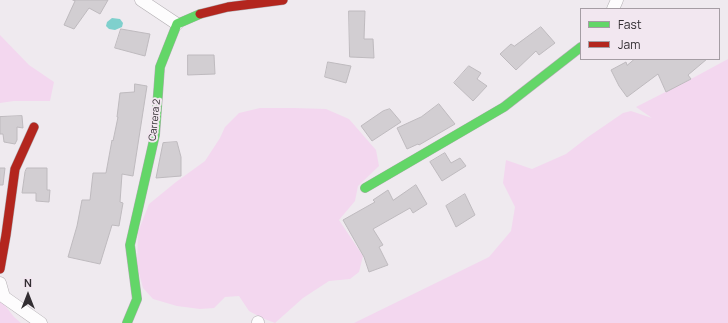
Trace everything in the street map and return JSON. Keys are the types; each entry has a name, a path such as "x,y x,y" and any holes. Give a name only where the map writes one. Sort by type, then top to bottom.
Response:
{"street":[{"path":"141,0 177,24 200,14 228,7 283,0"},
{"name":"Carrera 2","path":"127,323 137,299 130,245 155,135 160,67 177,24"},
{"path":"365,188 504,107 580,48"},
{"path":"0,269 15,169 34,127"},
{"path":"0,283 4,296 41,323"}],"shaded area":[{"path":"0,35 29,65 54,82 50,101 14,101 0,103"},
{"path":"728,59 728,323 354,323 489,257 511,231 515,207 503,183 506,160 532,169 566,154 623,113 631,111 652,118 636,107"},
{"path":"260,108 326,109 349,119 376,150 379,166 358,186 355,201 339,220 363,256 359,272 350,279 329,281 303,298 275,323 249,311 239,296 225,297 214,308 200,309 177,306 153,299 143,288 137,266 138,232 149,204 205,161 220,138 225,127 239,113"},
{"path":"0,299 14,317 21,323 0,323"}],"water":[{"path":"112,18 120,19 123,23 122,27 115,30 109,29 106,26 107,22"}],"building":[{"path":"73,0 108,0 100,14 89,8 74,29 64,25 75,1"},
{"path":"349,11 365,11 364,39 373,39 374,58 350,57"},
{"path":"541,27 555,43 539,55 536,51 516,70 500,54 511,44 514,46"},
{"path":"121,29 150,34 145,56 115,48"},
{"path":"188,55 214,55 215,74 188,75"},
{"path":"634,60 706,60 688,75 691,79 666,92 658,74 627,97 619,86 611,70 626,62 627,65"},
{"path":"328,62 351,66 346,83 325,77"},
{"path":"469,66 481,73 477,79 487,86 473,101 454,83"},
{"path":"135,84 147,86 133,176 122,174 120,202 123,203 119,226 112,225 100,264 68,257 77,226 82,200 90,200 93,173 106,173 118,117 120,93 134,92"},
{"path":"439,104 455,124 419,145 418,144 407,149 397,128 421,117"},
{"path":"390,109 401,122 372,141 361,126 383,111"},
{"path":"22,116 23,128 17,127 17,140 15,144 4,142 3,134 0,134 0,117"},
{"path":"177,142 181,157 181,176 156,178 163,143"},
{"path":"445,153 451,163 460,158 466,166 442,181 430,162"},
{"path":"0,168 5,168 3,185 0,185"},
{"path":"27,168 47,168 47,190 50,190 49,202 36,201 36,193 22,193"},
{"path":"416,185 427,204 413,213 410,208 373,229 383,245 379,247 388,265 369,272 364,257 343,220 375,202 373,200 388,190 393,200"},
{"path":"465,194 475,215 456,227 446,206"}],"traffic: fast":[{"path":"127,323 137,299 130,245 155,135 160,67 177,24 200,14"},
{"path":"365,188 504,107 580,48"}],"traffic: jam":[{"path":"200,14 228,7 283,0"},
{"path":"0,269 15,169 34,127"}]}
